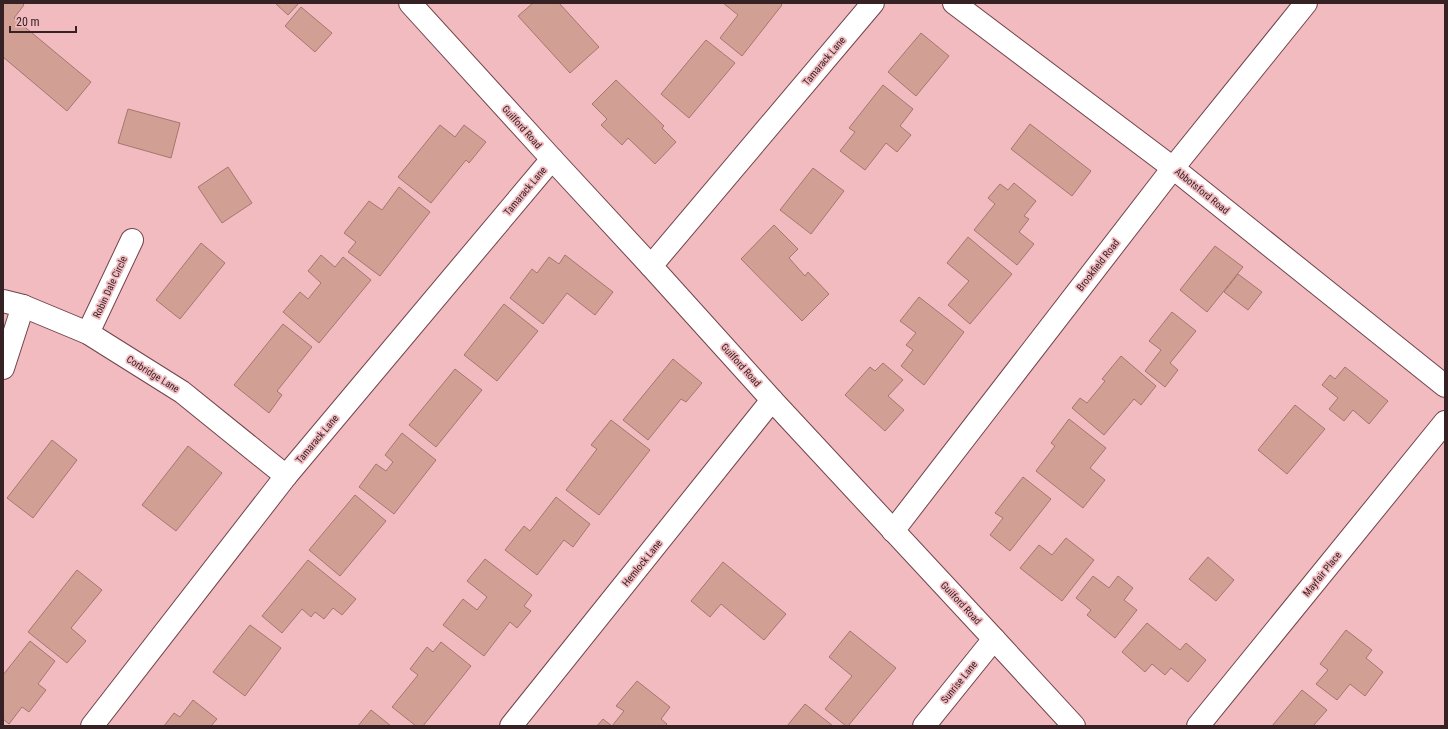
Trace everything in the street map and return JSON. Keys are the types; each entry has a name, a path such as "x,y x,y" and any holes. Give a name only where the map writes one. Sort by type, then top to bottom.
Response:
{"street":[{"name":"Guilford Road","path":"410,3 772,400 1074,726"},
{"name":"Tamarack Lane","path":"651,266 873,3"},
{"name":"Abbotsford Road","path":"954,3 1173,168 1445,386"},
{"name":"Brookfield Road","path":"893,531 1173,168 1306,3"},
{"name":"Tamarack Lane","path":"92,726 286,476 552,159"},
{"name":"Robin Dale Circle","path":"88,333 132,240"},
{"name":"Corbridge Lane","path":"13,304 88,333 182,392 286,476"},
{"path":"3,368 13,304"},
{"name":"Hemlock Lane","path":"512,726 772,400"},
{"name":"Mayfair Place","path":"1198,726 1445,422"},
{"name":"Sunrise Lane","path":"924,726 994,639"}],"building":[{"path":"3,3 22,3 24,5 14,18 91,82 67,111 3,57"},
{"path":"275,3 299,3 288,15"},
{"path":"533,3 559,3 599,47 570,73 518,16"},
{"path":"723,3 780,3 782,5 742,56 720,38 738,15"},
{"path":"301,7 332,33 315,52 285,26"},
{"path":"921,33 949,56 916,96 888,72"},
{"path":"706,40 735,63 689,118 661,94"},
{"path":"616,80 664,126 662,128 676,142 655,164 628,138 622,145 601,125 607,119 592,104"},
{"path":"883,85 913,109 900,126 911,135 897,152 886,143 865,170 840,151 855,132 849,128"},
{"path":"128,109 180,123 171,158 118,143"},
{"path":"1030,124 1091,171 1072,196 1011,149"},
{"path":"440,125 455,137 464,125 486,142 469,163 466,160 431,203 398,177"},
{"path":"228,167 252,203 222,223 198,187"},
{"path":"813,168 844,191 811,234 780,210"},
{"path":"1014,183 1036,201 1024,216 1029,219 1019,232 1034,244 1017,265 974,230 995,204 988,198 1000,184 1008,190"},
{"path":"399,187 430,212 380,276 348,252 356,242 344,233 369,201 382,210"},
{"path":"774,225 798,249 789,258 805,276 808,272 829,294 802,321 741,259"},
{"path":"968,237 1012,274 970,324 948,305 969,281 947,263"},
{"path":"201,243 225,263 180,319 156,300"},
{"path":"1215,246 1243,267 1207,312 1180,290"},
{"path":"321,255 335,267 343,257 371,280 319,343 283,312 300,292 308,299 321,283 308,271"},
{"path":"565,255 613,292 595,315 567,293 543,324 510,298 532,269 537,273 549,257 559,264"},
{"path":"1238,274 1262,292 1248,310 1224,292"},
{"path":"919,297 964,332 924,385 901,366 913,350 906,345 916,333 900,321"},
{"path":"504,304 538,331 497,381 464,355"},
{"path":"1172,312 1196,331 1170,363 1178,370 1165,387 1145,371 1161,350 1149,341"},
{"path":"283,324 312,347 277,391 282,395 269,413 234,385"},
{"path":"1121,356 1156,386 1141,405 1134,399 1104,435 1072,408 1080,398 1087,403 1105,381 1102,379"},
{"path":"673,359 702,383 686,402 681,399 648,440 623,420"},
{"path":"883,363 903,380 888,396 904,410 885,431 845,395 870,367 875,371"},
{"path":"1345,367 1388,401 1369,424 1353,410 1344,421 1329,409 1338,398 1322,385 1330,375 1335,379"},
{"path":"455,369 482,390 436,447 409,425"},
{"path":"1295,405 1325,429 1287,474 1258,450"},
{"path":"1069,419 1106,448 1090,468 1105,480 1083,508 1036,471 1055,446 1051,443"},
{"path":"611,420 650,450 599,515 566,490 597,449 591,445"},
{"path":"402,433 436,460 394,514 359,487 376,464 386,471 393,462 385,455"},
{"path":"52,440 77,460 33,518 7,498"},
{"path":"188,446 222,473 176,531 142,505"},
{"path":"1023,477 1051,499 1010,551 990,535 1003,518 995,513"},
{"path":"355,495 386,521 340,576 309,550"},
{"path":"556,497 590,524 573,547 564,540 537,575 505,550 524,526 530,531"},
{"path":"1066,538 1094,560 1062,601 1020,568 1039,545 1052,555"},
{"path":"1208,557 1234,580 1216,601 1189,579"},
{"path":"485,559 532,595 524,606 531,611 517,628 510,622 484,656 443,625 463,599 477,610 487,597 467,581"},
{"path":"308,560 356,599 342,615 333,608 324,619 315,612 311,617 302,609 282,633 262,616"},
{"path":"723,562 786,614 764,640 721,604 710,617 691,601"},
{"path":"77,570 102,590 71,628 86,641 67,663 28,632"},
{"path":"1093,576 1109,588 1118,576 1133,588 1124,600 1137,610 1115,638 1087,615 1091,610 1076,598"},
{"path":"1147,623 1180,650 1186,643 1206,660 1188,682 1171,668 1165,675 1152,664 1145,672 1122,652"},
{"path":"250,625 281,648 245,696 213,672"},
{"path":"1346,630 1372,650 1366,658 1383,672 1365,696 1350,684 1337,700 1316,684 1328,670 1320,664"},
{"path":"850,631 896,668 848,726 846,726 825,709 852,676 829,657"},
{"path":"30,641 55,661 38,684 46,690 29,712 22,707 9,724 3,719 3,675"},
{"path":"441,642 471,666 423,726 416,726 392,707 418,675 410,669 427,647 433,652"},
{"path":"637,681 670,707 661,719 667,724 665,726 612,726 624,711 616,706"},
{"path":"1302,690 1327,710 1313,726 1272,726"},
{"path":"193,700 217,719 211,726 164,726 174,713 180,717"},
{"path":"805,704 833,726 787,726"},
{"path":"371,710 391,726 358,726"},
{"path":"603,719 612,726 597,726"}]}
